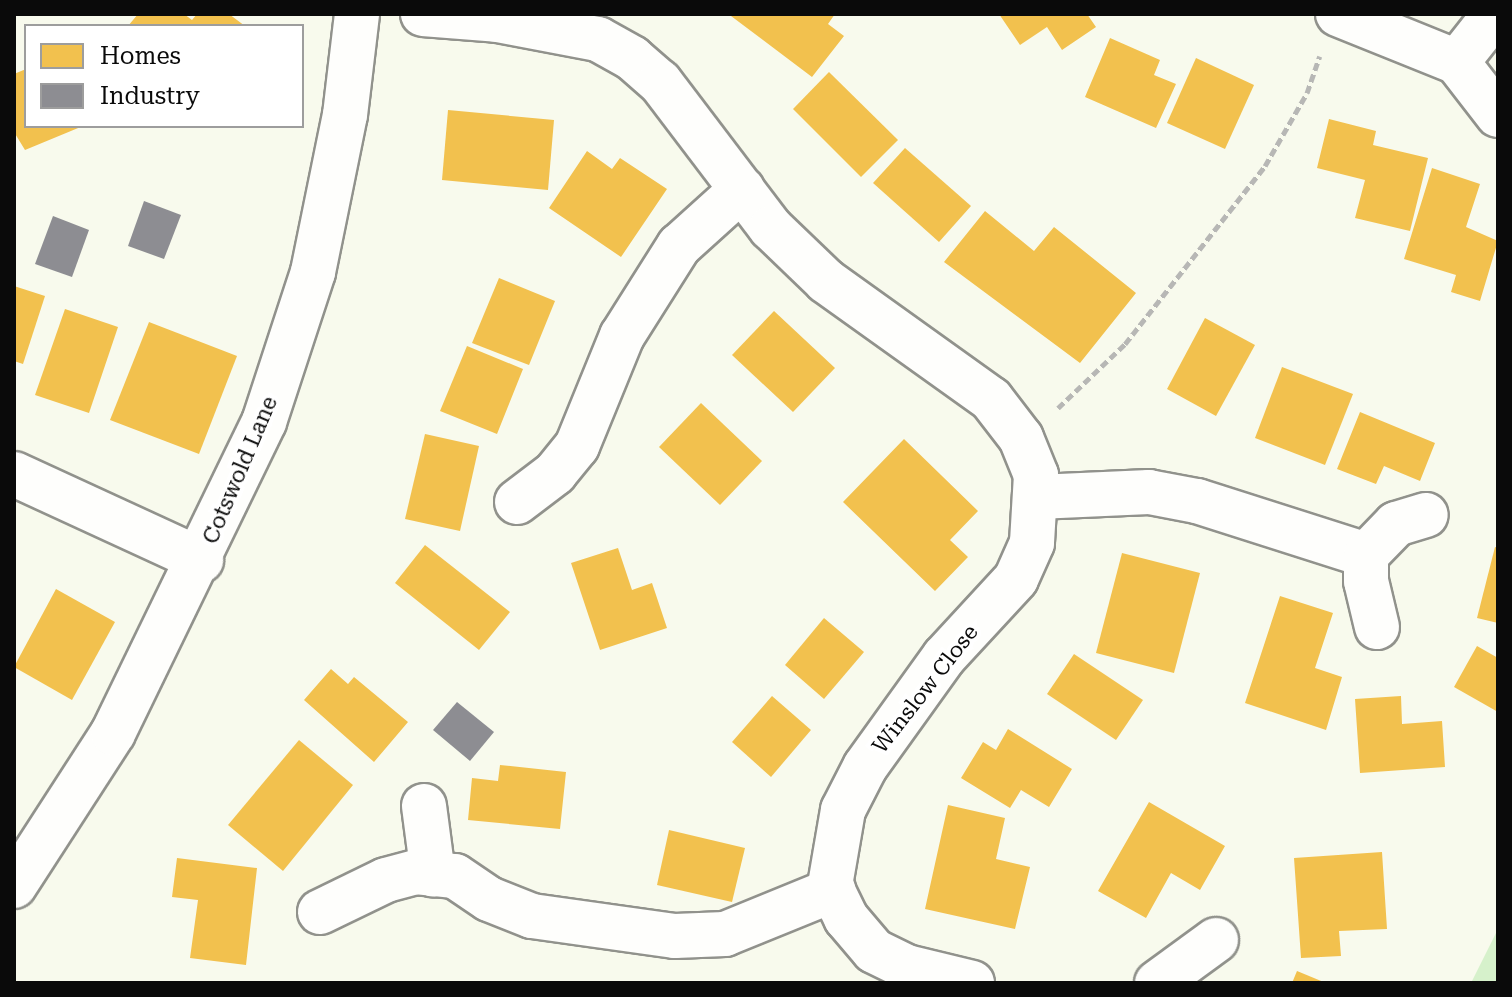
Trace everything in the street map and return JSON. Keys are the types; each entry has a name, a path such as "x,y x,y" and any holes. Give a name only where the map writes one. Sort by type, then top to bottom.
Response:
{"street":[{"name":"Cotswold Lane","path":"14,886 113,733 201,560 264,422 313,272 345,115 357,14"},
{"name":"Winslow Close","path":"423,14 497,20 598,39 632,58 660,82 771,228 826,281 991,399 1021,438 1036,475 1037,497 1032,543 1016,579 944,657 865,767 843,810 834,843 833,890 846,918 874,951 907,967 972,983"},
{"path":"1457,62 1495,14"},
{"path":"1332,27 1457,62 1498,115"},
{"path":"517,502 555,473 577,446 622,336 679,246 742,189"},
{"path":"14,474 201,560"},
{"path":"1037,497 1149,492 1197,501 1366,555"},
{"path":"1377,627 1366,581 1366,555 1396,524 1426,515"},
{"path":"424,806 433,874"},
{"path":"320,912 386,880 433,874 455,876 489,899 532,916 675,936 725,934 833,890"},
{"path":"1157,983 1216,940"}],"path":[{"path":"1021,438 1094,379 1246,191 1307,93 1332,27"}],"green space":[{"path":"1498,929 1498,983 1471,983"}],"building: Homes":[{"path":"138,14 184,14 192,20 197,14 229,14 242,24 130,24"},
{"path":"835,14 828,24 844,36 812,77 731,16"},
{"path":"999,14 1087,14 1096,27 1062,50 1047,27 1020,45"},
{"path":"1110,38 1160,60 1154,75 1176,84 1156,128 1085,97"},
{"path":"1196,58 1254,85 1225,149 1167,123"},
{"path":"24,70 24,128 78,128 25,150 14,132 14,74"},
{"path":"829,72 898,140 861,177 793,109"},
{"path":"448,110 554,120 548,190 442,180"},
{"path":"1329,119 1376,131 1373,145 1428,158 1410,231 1355,218 1365,180 1317,168"},
{"path":"905,148 971,206 939,242 873,183"},
{"path":"587,151 612,169 620,158 667,189 621,257 549,208"},
{"path":"1432,168 1480,184 1466,227 1498,241 1480,301 1451,292 1456,275 1404,259"},
{"path":"985,211 1034,251 1054,227 1136,293 1080,363 944,262"},
{"path":"499,278 555,301 529,365 472,343"},
{"path":"14,286 45,296 23,364 14,361"},
{"path":"65,309 118,327 89,413 35,395"},
{"path":"774,311 835,368 793,412 732,355"},
{"path":"1205,318 1255,345 1216,416 1167,389"},
{"path":"149,322 237,356 199,454 110,420"},
{"path":"467,346 523,369 497,434 440,411"},
{"path":"1282,367 1353,394 1325,465 1255,438"},
{"path":"701,403 762,461 720,505 659,447"},
{"path":"1360,412 1435,443 1420,481 1384,466 1376,484 1337,469"},
{"path":"425,434 479,446 460,531 405,519"},
{"path":"904,439 978,511 950,540 968,557 935,591 843,502"},
{"path":"425,545 510,612 479,650 395,583"},
{"path":"1495,547 1498,548 1498,623 1477,618"},
{"path":"618,548 632,590 652,583 667,628 600,650 571,563"},
{"path":"1122,553 1200,573 1174,673 1096,653"},
{"path":"56,589 115,622 72,700 14,667"},
{"path":"1280,596 1333,613 1315,668 1342,677 1326,730 1245,703"},
{"path":"824,618 864,652 824,699 785,665"},
{"path":"1477,646 1498,658 1498,712 1454,687"},
{"path":"1074,654 1143,700 1116,740 1047,694"},
{"path":"331,669 348,684 354,677 408,722 374,762 304,700"},
{"path":"772,696 811,730 771,777 732,742"},
{"path":"1401,696 1402,724 1442,721 1445,767 1360,773 1355,699"},
{"path":"1008,729 1072,769 1049,807 1021,790 1010,808 961,778 983,742 996,750"},
{"path":"299,740 353,785 283,871 228,825"},
{"path":"500,765 566,772 560,829 468,820 472,778 498,781"},
{"path":"1149,802 1225,846 1200,890 1171,873 1146,918 1098,891"},
{"path":"948,805 1005,818 996,859 1030,867 1015,929 925,909"},
{"path":"669,830 745,848 732,902 657,885"},
{"path":"1382,852 1387,929 1339,931 1341,956 1301,958 1294,858"},
{"path":"177,858 257,868 246,965 190,958 198,900 172,897"},
{"path":"1297,971 1326,983 1292,983"}],"building: Industry":[{"path":"144,201 181,215 164,259 128,246"},
{"path":"53,216 89,230 72,277 35,264"},
{"path":"457,702 494,732 470,761 433,730"}]}
